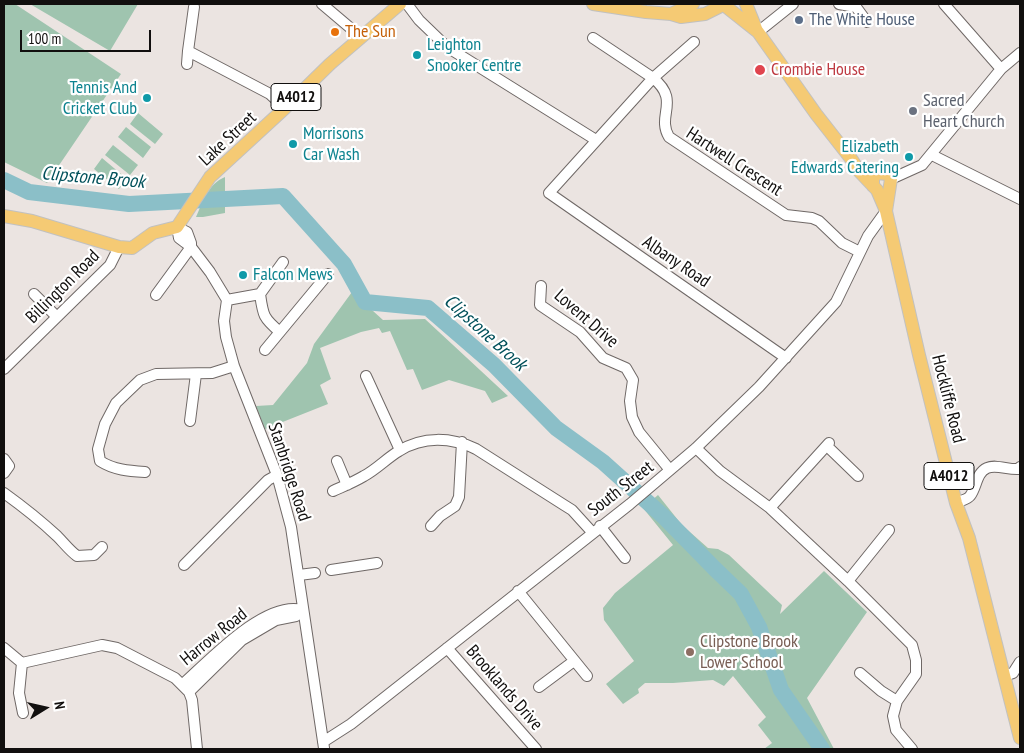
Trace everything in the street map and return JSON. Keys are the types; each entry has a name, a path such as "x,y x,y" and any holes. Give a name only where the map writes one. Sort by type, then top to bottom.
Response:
{"main road":[{"name":"Lake Street","path":"181,222 210,177 323,70 400,4"},
{"path":"593,4 671,14 681,17 698,16 713,11 725,4 758,32"},
{"path":"671,14 693,4"},
{"path":"746,4 758,32 816,114 859,171 882,186 887,174 877,174 852,160"},
{"name":"Hockliffe Road","path":"882,186 919,355 956,504 970,538 1020,738"},
{"path":"4,216 32,221 119,247 132,248 153,233 181,222"}],"street":[{"path":"322,4 360,37"},
{"path":"400,4 447,47 596,140 653,78 694,42"},
{"path":"758,32 793,4"},
{"path":"839,4 856,7 867,22"},
{"path":"944,4 1001,69"},
{"path":"187,64 194,7"},
{"path":"593,38 653,78"},
{"path":"188,51 270,94 285,108"},
{"path":"882,186 922,165 1001,69 1020,53"},
{"name":"Hartwell Crescent","path":"653,78 663,87 666,94 666,130 672,140 786,215 812,218 819,221 842,243 860,252"},
{"name":"Albany Road","path":"596,140 548,194 786,358"},
{"path":"932,155 1020,199"},
{"name":"South Street","path":"324,746 630,504 696,448 759,387 836,302 868,236 886,211"},
{"path":"156,295 191,247 192,243 181,222"},
{"name":"Billington Road","path":"4,369 110,265 119,247"},
{"path":"191,247 210,272 226,300 260,294 284,262"},
{"path":"265,350 328,274"},
{"name":"Lovent Drive","path":"541,286 540,305 580,332 603,358 626,368 633,380 630,401 632,417 638,432 670,470"},
{"path":"34,294 56,318"},
{"path":"260,294 262,312 267,322 280,332"},
{"name":"Stanbridge Road","path":"226,300 224,321 226,337 234,366 276,475 291,527 324,746"},
{"path":"146,472 127,471 109,467 100,461 98,449 105,424 116,403 140,380 156,374 196,374 234,366"},
{"path":"190,421 196,374"},
{"path":"366,376 400,450"},
{"path":"333,491 366,475 400,450 423,441 449,439 462,442 476,449 572,510 596,529 625,558"},
{"path":"431,526 440,516 455,506 459,497 462,442"},
{"path":"770,508 828,445 858,476"},
{"path":"696,448 720,471 770,508 848,581 912,645 916,660 916,674 897,701 893,716 896,730 912,749"},
{"path":"4,460 9,466 4,473"},
{"path":"337,461 347,485"},
{"path":"956,504 970,497 980,473 987,468 996,466 1011,470 1019,469 1020,467"},
{"path":"184,565 268,480 276,475"},
{"path":"4,493 58,537 66,548 77,556 94,555 102,547"},
{"path":"848,581 889,530"},
{"path":"331,570 377,563"},
{"path":"299,575 315,573"},
{"path":"518,592 587,676"},
{"name":"Harrow Road","path":"186,688 238,634 270,614 295,608 302,610"},
{"name":"Harrow Road","path":"22,663 102,645 118,648 175,678 186,688 192,700 197,749"},
{"path":"4,648 22,663 19,693 23,713"},
{"name":"Brooklands Drive","path":"447,648 536,749"},
{"path":"539,687 574,661"},
{"path":"1004,676 1013,672 1020,662"},
{"path":"860,673 881,691 897,701"}],"green space":[{"path":"4,4 15,4 121,74 47,183 4,162"},
{"path":"30,4 138,4 110,51"},
{"path":"138,113 163,134 155,144 130,124"},
{"path":"126,127 151,147 143,158 118,137"},
{"path":"113,145 138,165 130,175 105,155"},
{"path":"102,158 127,179 119,189 94,169"},
{"path":"225,177 225,213 196,217 210,189"},
{"path":"352,292 383,320 425,319 508,396 492,403 485,391 449,380 422,390 413,369 407,370 390,331 382,333 379,328 361,332 320,348 331,379 320,385 328,404 265,429 256,406 273,405 307,363 314,344"},
{"path":"658,495 682,525 708,548 718,549 729,555 782,605 780,614 824,571 867,612 807,698 834,749 764,749 772,743 758,725 766,717 733,676 724,686 713,680 645,683 638,689 639,693 623,704 606,684 634,661 604,620 603,608 615,593 673,545 643,508"}],"waterway":[{"name":"Clipstone Brook","path":"4,180 29,192 129,204 283,196 344,264 365,302 428,308 494,365 556,428 603,462 663,516 741,594 759,627 781,690 822,749"}],"place":[{"name":"The White House","path":"799,20"},
{"name":"The Sun","path":"335,32"},
{"name":"Leighton Snooker Centre","path":"417,55"},
{"name":"Crombie House","path":"760,70"},
{"name":"Tennis And Cricket Club","path":"147,98"},
{"name":"Sacred Heart Church","path":"913,111"},
{"name":"Morrisons Car Wash","path":"293,144"},
{"name":"Elizabeth Edwards Catering","path":"909,157"},
{"name":"Falcon Mews","path":"243,275"},
{"name":"Clipstone Brook Lower School","path":"690,652"}]}
